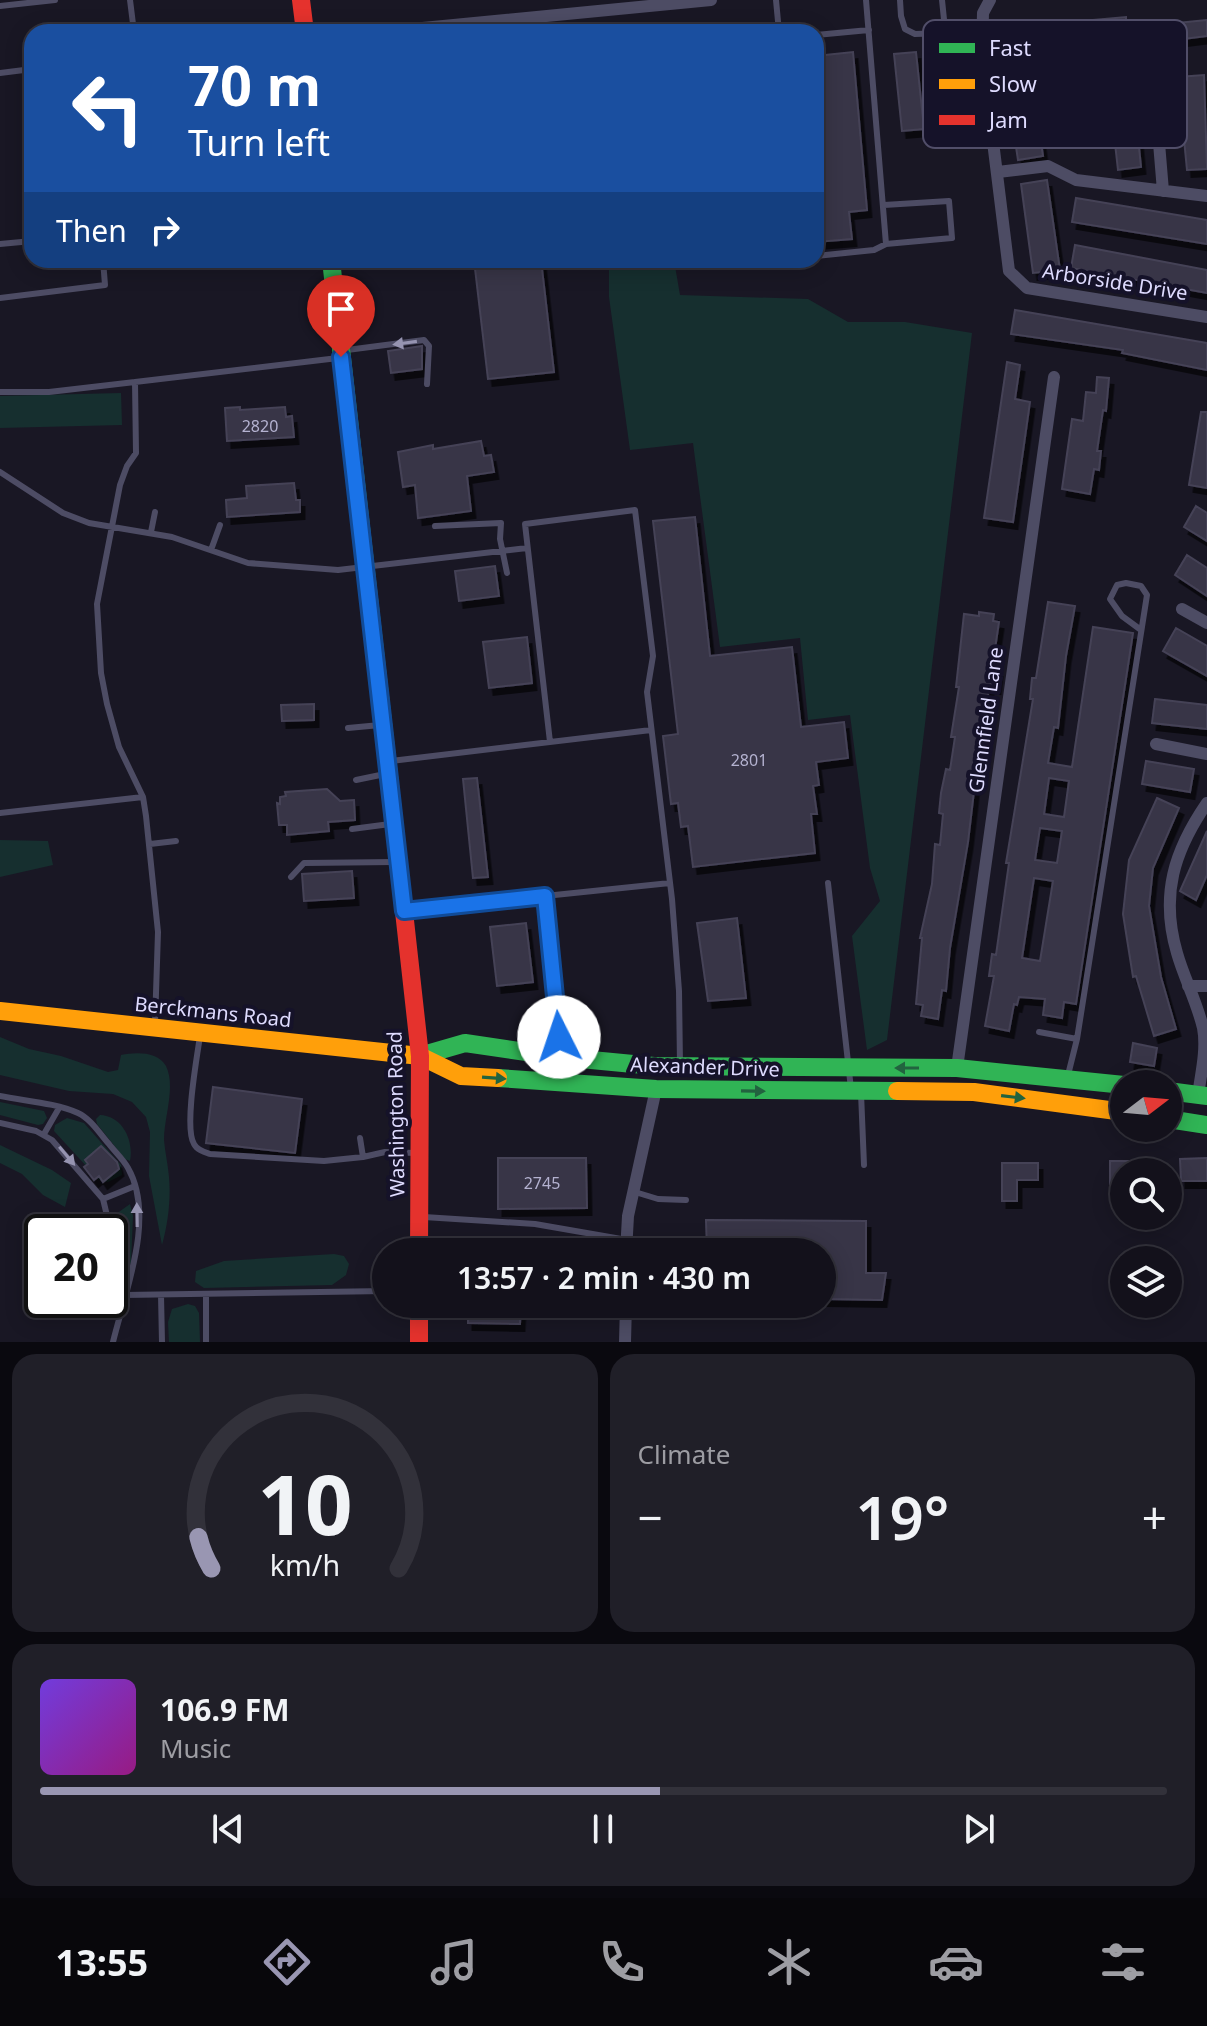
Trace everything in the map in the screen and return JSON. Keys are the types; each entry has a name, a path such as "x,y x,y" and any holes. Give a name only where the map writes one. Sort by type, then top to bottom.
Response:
{"main road":[{"path":"301,0 304,24"},
{"name":"Washington Road","path":"332,268 420,1056 419,1238"},
{"name":"Berckmans Road","path":"0,1011 420,1056"},
{"name":"Alexander Drive","path":"420,1056 465,1043 560,1057 680,1066 957,1068 1110,1083"},
{"name":"Alexander Drive","path":"420,1056 461,1076 656,1089 974,1092 1110,1110"},
{"path":"1182,1093 1202,1096"},
{"path":"1182,1121 1207,1125"},
{"path":"419,1318 419,1342"}],"street":[{"path":"464,24 711,0"},
{"name":"Arborside Drive","path":"983,20 990,0"},
{"name":"Arborside Drive","path":"995,148 1009,271 1027,288 1207,317"},
{"path":"1159,148 1163,191"},
{"path":"998,172 1048,166 1076,180 1207,196"},
{"name":"Glennfield Lane","path":"957,1068 1054,377"},
{"path":"1182,609 1207,623"},
{"path":"1156,744 1207,754"},
{"path":"1202,1096 1204,1030 1169,918 1171,877 1189,829 1207,803"},
{"path":"1188,986 1207,986"},
{"path":"627,1238 628,1216 656,1089"},
{"path":"625,1342 626,1318"}],"lane":[{"path":"0,6 55,0"},
{"path":"130,0 133,24"},
{"path":"776,0 778,24"},
{"path":"866,0 886,244"},
{"path":"900,0 905,29 923,34"},
{"path":"942,0 944,20"},
{"path":"824,34 869,30"},
{"path":"0,73 24,70"},
{"path":"824,255 874,250 886,244 952,238 949,201 884,205"},
{"path":"0,244 24,242"},
{"path":"0,298 105,285 104,268"},
{"path":"0,392 49,392 135,382 424,340 429,346 427,384"},
{"path":"135,382 136,453 120,485 97,604 101,673 119,747 143,797 150,844 158,932 155,1027"},
{"path":"0,472 63,513 89,523 151,532 248,563 338,570 527,548"},
{"path":"550,742 525,524 635,510 653,656 647,692 670,883 679,991 680,1066"},
{"path":"151,532 155,512"},
{"path":"435,526 498,521 502,526 507,573"},
{"path":"211,550 220,525"},
{"path":"1067,1078 1077,1039 1141,630 1145,589 1126,583 1117,585 1110,599 1115,608 1141,630"},
{"path":"348,728 384,724"},
{"path":"356,780 388,767 651,730"},
{"path":"0,813 143,797"},
{"path":"352,829 394,823"},
{"path":"150,844 176,841"},
{"path":"291,877 304,863 398,861"},
{"path":"404,911 670,883"},
{"path":"828,883 849,1067 856,1093 864,1165"},
{"path":"545,896 560,1057"},
{"path":"200,1032 190,1127 193,1144 200,1151 324,1161 385,1152 420,1154"},
{"path":"1039,1032 1077,1039"},
{"path":"0,1096 77,1113 89,1121 126,1165 135,1186 138,1217 135,1264 128,1285"},
{"path":"44,1134 59,1108"},
{"path":"0,1123 44,1134 58,1145 103,1199 106,1214"},
{"path":"360,1138 363,1157"},
{"path":"103,1199 135,1186"},
{"path":"635,1192 658,1199 686,1200"},
{"path":"420,1217 535,1224 593,1238"},
{"path":"128,1293 372,1291"},
{"path":"161,1295 162,1342"},
{"path":"206,1295 206,1342"},
{"path":"113,1342 118,1318"}],"green space":[{"path":"609,268 675,268 680,295 808,299 848,322 905,322 972,333 887,1040 867,1050 852,936 880,901 870,868 850,715 808,720 800,638 720,647 693,443 630,450 609,297"},
{"path":"121,393 122,425 0,428 0,396"},
{"path":"0,840 48,841 53,865 0,877"},
{"path":"0,1037 29,1049 108,1072 118,1070 121,1055 133,1053 158,1058 166,1066 170,1083 164,1140 169,1203 162,1245 149,1176 150,1132 146,1117 132,1102 113,1094 69,1091 0,1075"},
{"path":"0,1102 44,1111 47,1118 38,1125 0,1115"},
{"path":"100,1115 115,1120 125,1131 130,1146 130,1161 125,1159 97,1124 96,1119"},
{"path":"67,1118 84,1123 121,1165 122,1175 108,1182 99,1180 54,1131 55,1125"},
{"path":"0,1145 52,1170 71,1183 65,1207 43,1195 22,1174 0,1163"},
{"path":"130,1204 133,1216 131,1263 128,1268 128,1214 116,1214"},
{"path":"334,1254 344,1256 349,1264 346,1275 332,1285 204,1288 195,1282 196,1271 224,1261"},
{"path":"188,1304 195,1306 199,1313 200,1342 169,1342 168,1322 172,1309"}],"building":[{"path":"1126,17 1126,20 1094,20"},
{"path":"1207,20 1207,36 1187,38 1187,22"},
{"path":"853,52 867,210 849,212 852,239 824,241 824,55"},
{"path":"916,52 923,129 902,131 894,54"},
{"path":"1204,75 1207,169 1187,170 1187,76"},
{"path":"1016,148 1042,148 1043,156 1018,160"},
{"path":"1116,148 1139,148 1141,167 1118,170"},
{"path":"1047,180 1060,270 1033,273 1021,184"},
{"path":"1076,198 1207,220 1207,244 1072,222"},
{"path":"1075,245 1207,270 1207,293 1071,268"},
{"path":"475,268 542,268 554,372 488,379"},
{"path":"1015,310 1207,343 1207,370 1122,353 1123,350 1011,334"},
{"path":"422,346 422,369 391,373 388,351"},
{"path":"1007,362 1020,365 1015,399 1030,402 1013,522 984,518"},
{"path":"1097,377 1109,378 1097,451 1101,451 1099,470 1094,469 1090,494 1062,489 1072,419 1083,421 1086,392 1096,393"},
{"path":"240,407 240,410 285,407 286,417 292,416 294,437 227,441 225,408"},
{"path":"1201,412 1207,412 1207,488 1189,485"},
{"path":"481,441 484,456 491,455 494,472 467,476 471,511 418,518 415,485 403,487 398,452"},
{"path":"294,483 296,500 300,500 300,512 227,517 226,500 247,498 246,486"},
{"path":"1196,506 1207,513 1207,541 1184,527"},
{"path":"695,517 710,656 792,647 801,727 844,722 848,758 816,762 819,785 813,786 817,814 811,814 815,853 693,867 688,826 681,827 678,803 671,804 663,736 678,734 653,521"},
{"path":"1187,555 1207,568 1207,596 1175,575"},
{"path":"495,566 499,596 459,601 455,571"},
{"path":"1048,602 1075,606 1058,728 1054,727 1048,763 1072,767 1093,627 1133,633 1076,1004 1064,1002 1062,1018 1043,1015 1045,999 1019,997 1017,1005 1014,1004 1009,1031 985,1026 994,976 989,976 992,954 996,955 1009,863 1006,863 1033,699 1030,699 1032,678 1036,678","holes":["1049,778 1069,781 1064,817 1044,814","1040,828 1062,831 1057,863 1035,860","1034,878 1053,881 1040,961 1022,958"]},
{"path":"979,612 994,614 993,621 999,622 992,669 998,670 996,687 989,686 946,991 942,990 938,1019 921,1016 923,1005 916,1004 920,938 932,884 935,844 940,845 943,814 939,813 941,793 946,769 950,770 955,737 951,737 959,687 956,687 964,614 979,616"},
{"path":"1176,628 1207,646 1207,676 1163,651"},
{"path":"527,637 532,683 489,688 483,642"},
{"path":"1155,699 1207,705 1207,729 1152,723"},
{"path":"314,704 314,720 282,721 281,705"},
{"path":"1146,761 1194,769 1190,792 1142,784"},
{"path":"477,778 488,877 473,878 463,779"},
{"path":"327,789 340,801 354,800 355,820 328,822 329,831 287,835 287,825 279,825 277,803 280,804 280,797 286,796 285,792"},
{"path":"1157,798 1179,808 1153,868 1149,906 1161,977 1176,1029 1154,1036 1136,976 1133,977 1123,914 1129,860"},
{"path":"1207,831 1207,875 1196,900 1180,891"},
{"path":"352,871 354,898 304,901 302,874"},
{"path":"737,918 746,998 708,1001 697,923"},
{"path":"526,923 533,982 497,986 490,927"},
{"path":"1133,1043 1157,1048 1154,1066 1130,1062"},
{"path":"213,1087 302,1099 295,1153 206,1143"},
{"path":"101,1146 117,1162 119,1169 103,1182 99,1176 94,1180 84,1167 88,1164 85,1160"},
{"path":"498,1158 586,1158 587,1208 498,1209"},
{"path":"1207,1158 1207,1181 1182,1181 1182,1159"},
{"path":"1002,1163 1038,1163 1038,1180 1017,1180 1017,1201 1002,1201"},
{"path":"706,1220 866,1221 866,1273 886,1273 882,1300 836,1299 836,1238 707,1238"},
{"path":"468,1318 520,1318 520,1324 468,1323"}],"traffic: fast":[{"path":"332,268 390,785"},
{"path":"420,1056 465,1043 560,1057 654,1066 957,1068 1110,1084"},
{"path":"498,1078 656,1089 897,1091"},
{"path":"1182,1093 1207,1096"},
{"path":"1182,1121 1207,1125"}],"traffic: slow":[{"path":"0,1011 420,1056 461,1076 498,1078"},
{"path":"897,1091 974,1092 1110,1110"}],"traffic: jam":[{"path":"301,0 304,24"},
{"path":"390,785 420,1056 419,1238"},
{"path":"419,1318 419,1342"}],"route":[{"path":"341,357 404,911 545,896 559,1037"}]}
